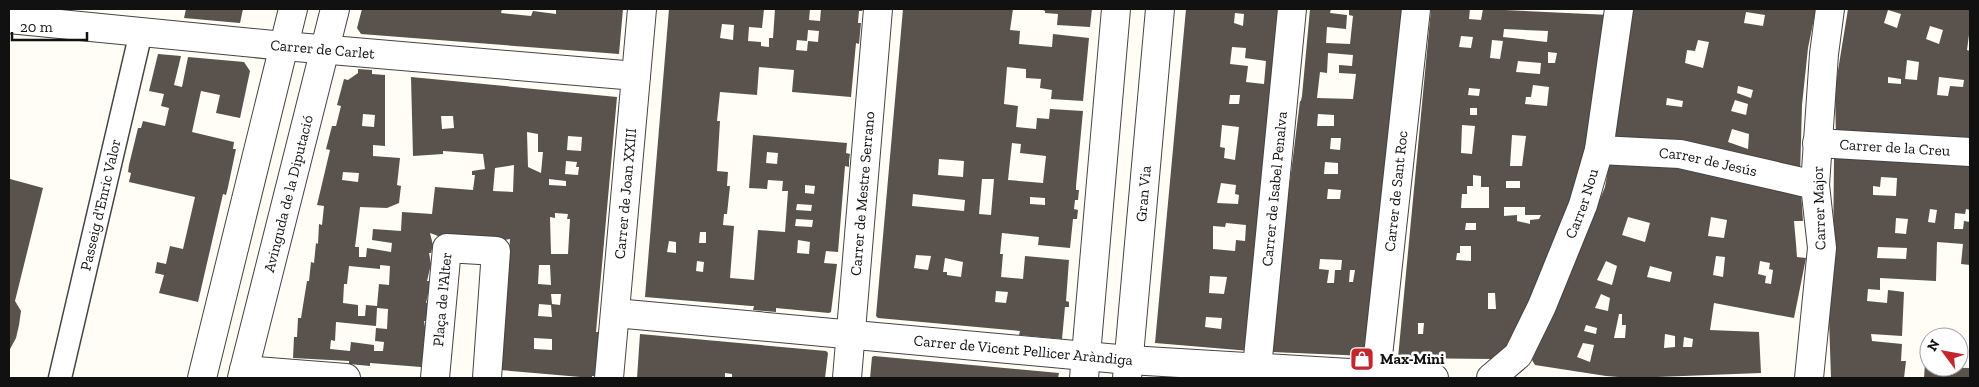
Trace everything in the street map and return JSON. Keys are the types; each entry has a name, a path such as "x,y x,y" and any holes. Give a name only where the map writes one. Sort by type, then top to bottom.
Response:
{"street":[{"path":"202,378 293,9"},
{"name":"Avinguda de la Diputació","path":"243,374 335,9"},
{"name":"Carrer de Joan XXIII","path":"608,378 642,9"},
{"name":"Carrer de Mestre Serrano","path":"847,378 878,9"},
{"path":"1085,367 1116,9"},
{"name":"Gran Via","path":"1128,369 1160,9"},
{"name":"Carrer de Isabel Penalva","path":"1257,368 1292,9"},
{"name":"Carrer de Sant Roc","path":"1376,374 1416,9"},
{"name":"Carrer Nou","path":"1491,378 1518,355 1542,306 1584,205 1599,150 1619,9"},
{"name":"Carrer Major","path":"1809,378 1822,248 1815,185 1824,54 1830,9"},
{"name":"Carrer de Carlet","path":"9,19 284,46 636,76"},
{"name":"Passeig d'Enric Valor","path":"60,378 141,32"},
{"name":"Carrer de la Creu","path":"1817,143 1970,152"},
{"name":"Carrer de Jesús","path":"1599,150 1680,154 1815,185"},
{"name":"Plaça de l'Alter","path":"434,378 446,248 496,251 487,378"},
{"name":"Carrer de Vicent Pellicer Aràndiga","path":"615,313 851,334 1085,367 1128,369 1257,368 1434,378"},
{"path":"243,374 346,378"}],"building":[{"path":"186,9 243,9 240,23 184,18"},
{"path":"362,9 502,9 501,13 531,16 533,11 556,14 556,9 623,9 619,54 361,34 357,28"},
{"path":"669,9 764,9 762,28 749,27 748,41 761,42 761,46 769,47 769,38 773,38 775,9 810,9 809,20 820,21 821,9 863,9 859,11 858,23 861,23 859,44 856,43 851,97 792,92 794,70 759,67 757,95 720,92 717,121 720,121 717,171 728,172 727,186 730,186 727,214 724,214 723,225 734,226 730,278 754,280 758,230 785,232 788,191 782,191 783,181 768,180 767,189 749,188 753,135 847,143 846,153 850,154 849,167 845,166 838,252 826,251 824,263 837,264 831,312 776,308 776,312 753,310 754,306 645,297","holes":["722,24 734,25 733,40 720,38","808,30 819,31 818,42 808,41 807,51 796,50 797,40 807,41","767,152 778,153 777,164 766,163","805,185 815,186 814,194 805,193","797,204 812,205 811,211 796,210","796,219 813,220 812,227 795,226","700,232 706,232 706,243 699,243","798,240 810,242 809,254 797,253","669,241 676,242 676,253 667,252","697,261 704,262 703,272 696,271"]},
{"path":"903,9 1013,9 1010,30 1020,31 1019,44 1052,47 1053,34 1089,38 1083,101 1051,99 1052,90 1040,88 1041,79 1026,78 1026,69 1007,67 1004,104 1018,106 1016,127 1036,129 1037,118 1049,119 1050,109 1083,111 1076,186 1076,190 1079,190 1078,200 1075,200 1074,209 1078,210 1077,219 1073,219 1070,248 1038,245 1039,237 1002,233 1000,254 1003,254 1001,277 1023,279 1025,256 1069,260 1066,301 1069,302 1069,307 1065,307 1062,339 1019,335 1020,331 878,318 876,316","holes":["1012,143 1021,144 1020,153 1046,156 1043,183 1008,180","939,159 964,161 963,177 938,175","982,179 994,179 991,215 979,214","913,194 965,200 964,211 912,206","1030,197 1045,198 1045,205 1030,204","916,255 931,256 928,270 914,268","945,258 963,262 961,277 947,275 947,272 943,272","996,291 1008,292 1006,303 995,302"]},
{"path":"1041,9 1092,9 1090,27 1057,25 1058,14 1045,13"},
{"path":"1186,9 1280,9 1250,351 1155,343","holes":["1235,13 1244,14 1243,26 1234,23","1232,47 1246,48 1245,58 1266,61 1264,84 1246,82 1248,66 1230,64","1230,95 1240,95 1239,104 1229,104","1222,125 1239,127 1235,160 1224,158 1225,148 1220,147","1221,183 1236,185 1235,194 1239,195 1238,204 1217,203","1226,223 1246,225 1245,241 1236,240 1235,251 1213,249 1213,226 1225,227","1210,276 1227,277 1224,294 1209,293","1206,317 1222,318 1221,329 1205,327"]},
{"path":"1310,9 1331,9 1330,13 1347,15 1346,29 1327,27 1326,43 1350,44 1353,16 1349,15 1349,9 1410,9 1367,356 1272,352 1269,349 1302,96","holes":["1328,53 1353,55 1352,66 1339,65 1339,73 1356,74 1353,99 1317,98 1320,72 1327,73","1318,114 1334,115 1334,126 1317,126","1331,138 1341,138 1340,150 1330,149","1325,162 1338,163 1338,174 1324,174","1328,189 1341,190 1340,199 1327,199","1320,259 1342,260 1341,270 1335,270 1334,283 1327,283 1329,270 1319,269","1350,270 1355,270 1353,282 1349,282"]},
{"path":"1431,9 1470,9 1469,19 1481,20 1483,9 1610,15 1584,181 1522,338 1492,359 1398,358","holes":["1504,29 1548,31 1547,42 1503,37","1461,36 1473,37 1471,48 1459,47","1492,40 1503,41 1500,59 1490,58","1548,52 1557,53 1555,63 1548,63","1518,61 1541,63 1540,74 1516,72","1533,85 1549,87 1547,106 1525,104 1526,97 1531,97","1469,88 1480,89 1479,96 1468,95","1470,108 1477,108 1477,115 1470,115","1462,125 1475,126 1472,154 1461,153","1512,135 1526,136 1522,166 1510,166","1473,175 1481,176 1481,187 1489,187 1489,208 1461,208 1462,194 1467,194 1467,186 1473,186","1506,181 1520,181 1520,188 1506,188","1504,207 1525,207 1525,215 1541,215 1539,219 1530,220 1530,224 1517,221 1517,215 1504,216","1466,223 1476,223 1476,230 1465,230","1460,246 1471,246 1471,261 1456,260 1457,253 1460,253","1488,293 1495,293 1496,309 1488,309","1418,323 1424,323 1423,334 1418,334"]},
{"path":"1631,9 1816,9 1808,48 1802,105 1800,177 1614,143","holes":["1746,12 1765,15 1763,26 1744,23","1698,40 1709,42 1703,68 1685,63 1687,50 1695,51","1738,86 1753,90 1751,98 1737,93","1667,98 1683,101 1682,107 1666,105","1735,100 1748,104 1746,115 1731,111","1732,129 1749,134 1748,149 1728,142"]},
{"path":"1848,9 1970,9 1967,50 1970,51 1970,148 1836,141 1835,89","holes":["1888,10 1901,14 1897,28 1884,23","1930,26 1943,30 1939,44 1926,39","1907,60 1919,62 1917,80 1905,79","1888,77 1901,79 1901,84 1888,83","1939,77 1964,80 1963,87 1950,86 1948,96 1937,95"]},
{"path":"158,54 181,56 174,85 182,87 188,57 244,62 250,71 240,118 216,113 220,95 201,91 192,132 234,142 233,149 236,149 226,195 223,194 198,302 159,293 164,275 155,273 157,262 166,264 170,246 183,249 195,197 129,182 131,173 128,172 129,165 138,128 141,128 143,121 165,126 169,108 161,106 164,94 149,91"},
{"path":"358,69 372,70 372,74 385,75 385,146 373,145 373,156 400,158 397,185 401,186 399,203 387,208 360,207 355,247 359,247 359,257 366,257 367,248 391,252 392,243 372,240 373,229 401,231 402,212 432,214 435,187 473,190 475,175 472,175 472,171 485,169 483,154 443,151 443,154 413,156 411,77 617,97 596,332 601,332 597,376 592,376 592,378 500,370 510,239 499,241 449,234 446,237 430,233 433,245 431,253 429,253 431,264 427,281 429,281 426,303 428,310 426,321 424,321 426,340 423,343 423,348 425,348 421,367 370,363 370,366 349,364 349,361 293,358 294,337 297,337 298,318 301,318 311,262 314,263 316,243 318,244 319,224 322,225 324,206 317,205 330,150 326,149 332,126 336,126 341,106 337,105 344,79 348,80 358,73","holes":["363,114 375,115 374,127 362,126","441,116 453,116 454,128 442,129","527,132 538,134 538,152 543,152 541,173 528,167","568,136 582,137 581,151 567,150","566,161 577,162 576,167 579,167 578,175 565,174","514,165 513,192 493,191 495,168","343,172 359,173 358,182 342,180","549,179 566,181 566,186 549,185","555,213 568,214 567,219 570,219 568,254 551,254 550,217 555,218","380,265 390,266 389,285 379,284 377,306 366,305 365,316 358,316 358,305 343,303 344,284 347,284 349,266 380,269","539,265 550,265 551,285 538,284","551,294 561,294 560,305 552,304","539,304 551,305 552,317 538,316","377,308 388,309 387,329 376,328 375,341 384,342 383,351 374,351 374,345 351,342 350,351 330,349 331,340 335,341 336,322 376,326","534,338 552,339 552,350 534,349"]},
{"path":"1834,157 1970,164 1970,210 1966,209 1965,214 1955,213 1954,229 1963,229 1964,221 1970,222 1970,265 1961,264 1963,244 1937,242 1936,281 1880,278 1880,290 1868,289 1867,301 1887,303 1888,290 1904,292 1902,336 1871,334 1872,341 1902,344 1901,361 1906,361 1904,378 1831,378 1829,319 1833,255","holes":["1881,177 1897,178 1896,196 1873,195 1873,186 1880,187","1930,209 1937,210 1935,223 1928,222","1896,218 1908,219 1906,234 1895,233","1878,247 1907,248 1906,259 1877,258"]},
{"path":"1610,158 1684,168 1801,192 1803,221 1794,221 1797,257 1806,258 1794,318 1714,303 1710,330 1759,332 1761,373 1631,378 1535,365 1532,360 1605,187","holes":["1628,217 1650,223 1645,242 1622,235","1711,217 1727,220 1724,238 1708,236","1716,256 1725,257 1723,277 1713,275","1606,261 1617,266 1612,285 1597,280","1760,261 1770,263 1769,269 1773,270 1771,284 1765,283 1766,276 1758,274","1650,266 1672,272 1670,282 1647,277","1601,294 1610,298 1608,311 1595,308","1619,314 1622,314 1622,325 1626,325 1625,338 1614,338","1586,325 1597,328 1596,334 1584,331","1665,334 1675,336 1675,347 1664,348","1684,337 1693,339 1692,347 1683,347","1583,343 1594,345 1590,362 1577,357"]},
{"path":"10,179 43,188 15,301 21,311 19,325 16,338 9,351 9,188"},
{"path":"640,334 826,351 828,353 825,378 732,378 732,374 725,373 725,378 637,378"},
{"path":"872,357 1059,373 1058,378 870,378"},
{"path":"1970,368 1970,378 1924,378 1969,377"}],"place":[{"name":"Max-Mini","path":"1362,359"}]}
